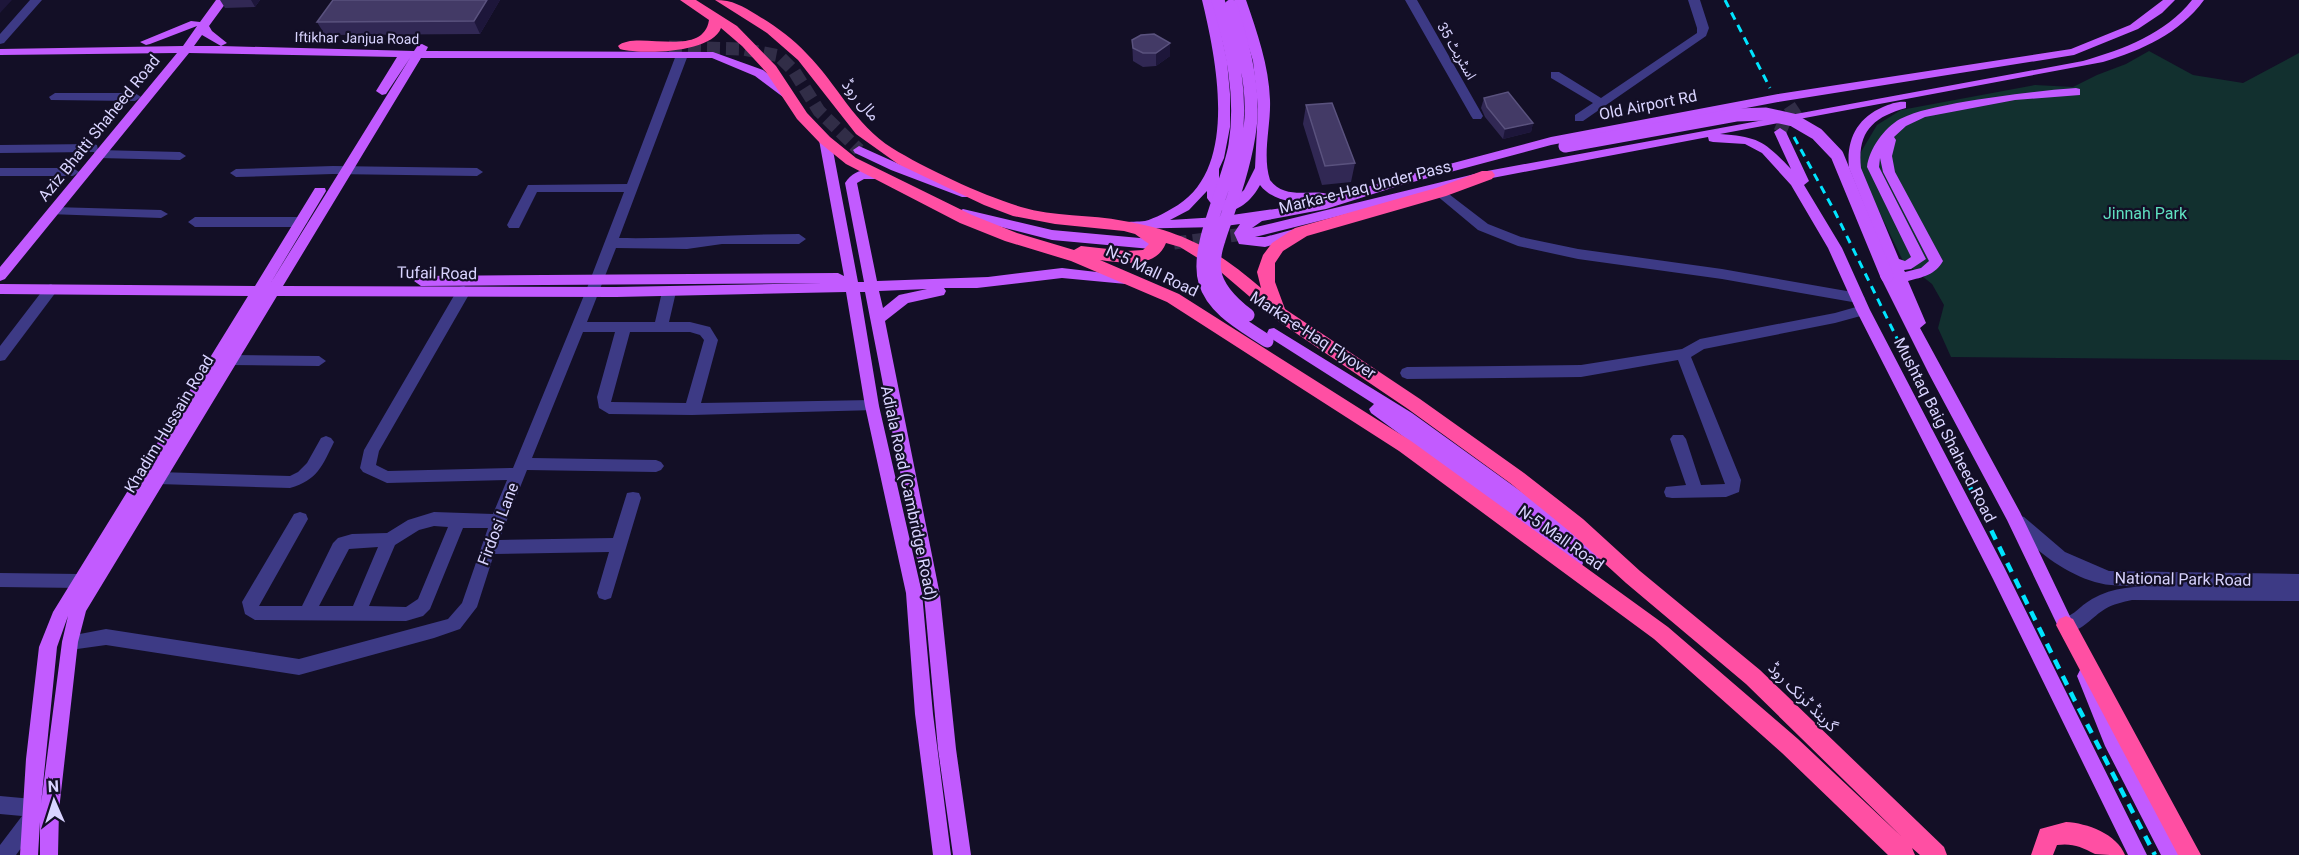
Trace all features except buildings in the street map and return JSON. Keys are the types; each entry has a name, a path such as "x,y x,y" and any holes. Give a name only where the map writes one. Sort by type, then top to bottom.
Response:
{"highway":[{"name":"N-5 Mall Road","path":"687,0 732,29 771,69 802,116 825,140 851,161 947,209 1011,237 1055,249 1173,298 1405,446 1605,592"},
{"name":"مال روڈ","path":"722,0 772,30 803,57 850,118 879,146 903,161 989,201 1019,212 1054,219 1125,226"},
{"path":"624,46 699,42 713,34 716,18"},
{"path":"1284,317 1267,286 1263,273 1266,262 1288,239 1301,232 1442,192 1486,175"},
{"path":"1055,249 1142,257 1150,256 1155,252 1158,247 1155,239 1125,226"},
{"name":"گرینڈ ٹرنک روڈ","path":"1125,226 1186,243 1205,253 1228,268 1284,317 1414,404 1517,478 1576,525 1633,577 1753,677 1936,855"},
{"path":"1605,592 1660,633 1790,746 1904,855"},
{"path":"2066,625 2190,855"},
{"path":"2042,855 2048,837 2057,833 2071,832 2098,842 2114,855"}],"main road":[{"name":"Aziz Bhatti Shaheed Road","path":"199,24 212,0"},
{"name":"Aziz Bhatti Shaheed Road","path":"0,261 73,172 96,151 199,24 222,0"},
{"path":"1208,0 1226,89 1225,124 1214,167 1212,188 1213,198 1223,206 1241,203 1249,195 1260,170 1264,121 1262,78 1250,26 1240,0"},
{"name":"Marka-e-Haq Flyover","path":"1218,0 1236,66 1239,104 1231,162 1216,212 1205,237 1202,256 1203,273 1208,290 1218,304 1359,396 1464,472 1529,522 1605,592"},
{"name":"Marka-e-Haq Flyover","path":"1229,0 1247,65 1251,118 1245,156 1226,220 1218,237 1214,264 1217,280 1235,306 1270,337 1407,417 1556,526 1633,577"},
{"name":"Old Airport Rd","path":"1125,226 1262,217 1326,205 1394,183 1551,141 1856,85 2049,57 2084,48 2134,27 2158,11 2169,0"},
{"path":"1486,175 1738,126 2062,69 2104,59 2151,38 2169,27 2198,0"},
{"path":"146,42 199,24 221,43"},
{"name":"Iftikhar Janjua Road","path":"1,48 146,42 415,52 713,55 759,73 787,94"},
{"name":"Iftikhar Janjua Road","path":"1,48 221,43 415,52 624,46"},
{"name":"Aziz Bhatti Shaheed Road","path":"0,276 52,211 135,97 183,45"},
{"name":"Khadim Hussain Road","path":"49,855 38,812 35,759 48,647 61,612 415,52"},
{"path":"1802,105 2049,57"},
{"path":"1894,272 1926,271 1932,268 1936,261 1889,172 1886,147 1902,123 1922,114 2015,96 2076,92 2063,79 2062,69"},
{"path":"2001,80 1954,94 1892,107 1874,117 1860,130 1852,153 1855,168 1936,374 2014,517 2066,625 2111,740 2171,855"},
{"path":"1717,109 1761,108 1769,113 1768,118 1738,126"},
{"path":"1493,156 1565,146 1736,115 1766,114 1793,120 1817,134 1838,155 1894,272"},
{"path":"1780,132 1835,248"},
{"name":"Mushtaq Baig Shaheed Road","path":"1637,146 1724,137 1748,140 1766,150 1796,182 1835,248 1860,304 2005,585 2138,855"},
{"name":"Adiala Road (Cambridge Road)","path":"825,140 824,147 840,212 872,406 914,593 924,714 942,855"},
{"path":"859,150 940,185 989,201"},
{"path":"1125,226 1149,224 1178,212 1196,196 1214,167"},
{"name":"Khadim Hussain Road","path":"29,855 78,609 229,360 301,222 339,170"},
{"path":"1260,170 1264,181 1272,191 1297,198 1331,198 1394,183"},
{"name":"Adiala Road (Cambridge Road)","path":"878,175 861,175 854,178 851,183 932,595 947,749 962,855"},
{"name":"Marka-e-Haq Under Pass","path":"1251,233 1486,175"},
{"path":"947,209 1006,226 1052,235 1151,244"},
{"path":"1262,217 1243,228 1241,233 1244,241 1265,242 1301,232"},
{"path":"878,319 904,299 986,281 1062,273 1107,276 1135,281"},
{"name":"Tufail Road","path":"0,280 464,291 851,283"},
{"name":"Tufail Road","path":"0,289 269,285 594,287 669,292 872,282 986,281"}],"street":[{"path":"1,48 17,22 36,0"},
{"name":"اسٹریٹ 35","path":"1411,0 1477,116"},
{"path":"1579,118 1702,34 1703,28 1694,0"},
{"path":"0,21 17,22"},
{"name":"Firdosi Lane","path":"70,642 106,637 299,667 434,632 454,624 469,607 498,521 594,287 682,55"},
{"path":"1555,75 1601,103"},
{"path":"55,97 135,97"},
{"path":"0,149 180,156"},
{"path":"236,173 339,170 477,172"},
{"path":"0,172 73,172"},
{"path":"514,225 533,188 631,188"},
{"path":"1442,192 1483,227 1518,241 1578,254 1722,274 1860,304"},
{"path":"52,211 161,214"},
{"path":"195,222 301,222"},
{"path":"1470,234 1483,227"},
{"path":"610,243 687,244 722,239 799,239"},
{"path":"0,356 51,289"},
{"path":"464,291 372,450 368,468 387,477 519,469 656,466"},
{"path":"661,327 669,292"},
{"path":"1407,373 1581,371 1683,354 1701,344 1836,318 1860,304"},
{"path":"578,327 690,327 705,331 711,340 692,409"},
{"path":"624,327 603,397 604,404 609,408 872,406"},
{"path":"1672,492 1726,491 1733,488 1733,480 1683,354"},
{"path":"229,360 319,361"},
{"path":"1678,439 1696,492"},
{"path":"158,478 290,482 302,480 310,473 327,442"},
{"path":"605,593 633,498"},
{"name":"National Park Road","path":"2014,517 2041,545 2058,558 2088,572 2109,578 2299,581"},
{"path":"300,519 250,602 251,609 255,613 406,614 417,611 424,604 458,521"},
{"path":"307,613 339,548 344,543 389,540 414,525 434,519 498,521"},
{"path":"358,613 389,540"},
{"path":"488,547 620,545"},
{"path":"0,580 80,581"},
{"name":"National Park Road","path":"2066,625 2081,620 2087,611 2109,598 2132,593 2299,594"},
{"path":"0,805 38,812 4,855"}],"green space":[{"name":"Jinnah Park","path":"2149,51 2193,75 2243,83 2299,53 2299,360 1951,357 1938,328 1944,305 1932,284 1903,261 1861,174 1858,157 1877,125 1901,110 2035,85 2073,87 2126,64"}],"tunnel":[{"path":"669,47 743,49 779,56 794,71 819,111 859,150"},
{"path":"1780,132 1787,115 1802,105"},
{"path":"1174,243 1252,233"}],"railway":[{"path":"1725,0 1770,88"},
{"path":"1794,137 1835,212 1913,371"},
{"path":"1912,369 2074,699 2155,855"}]}
